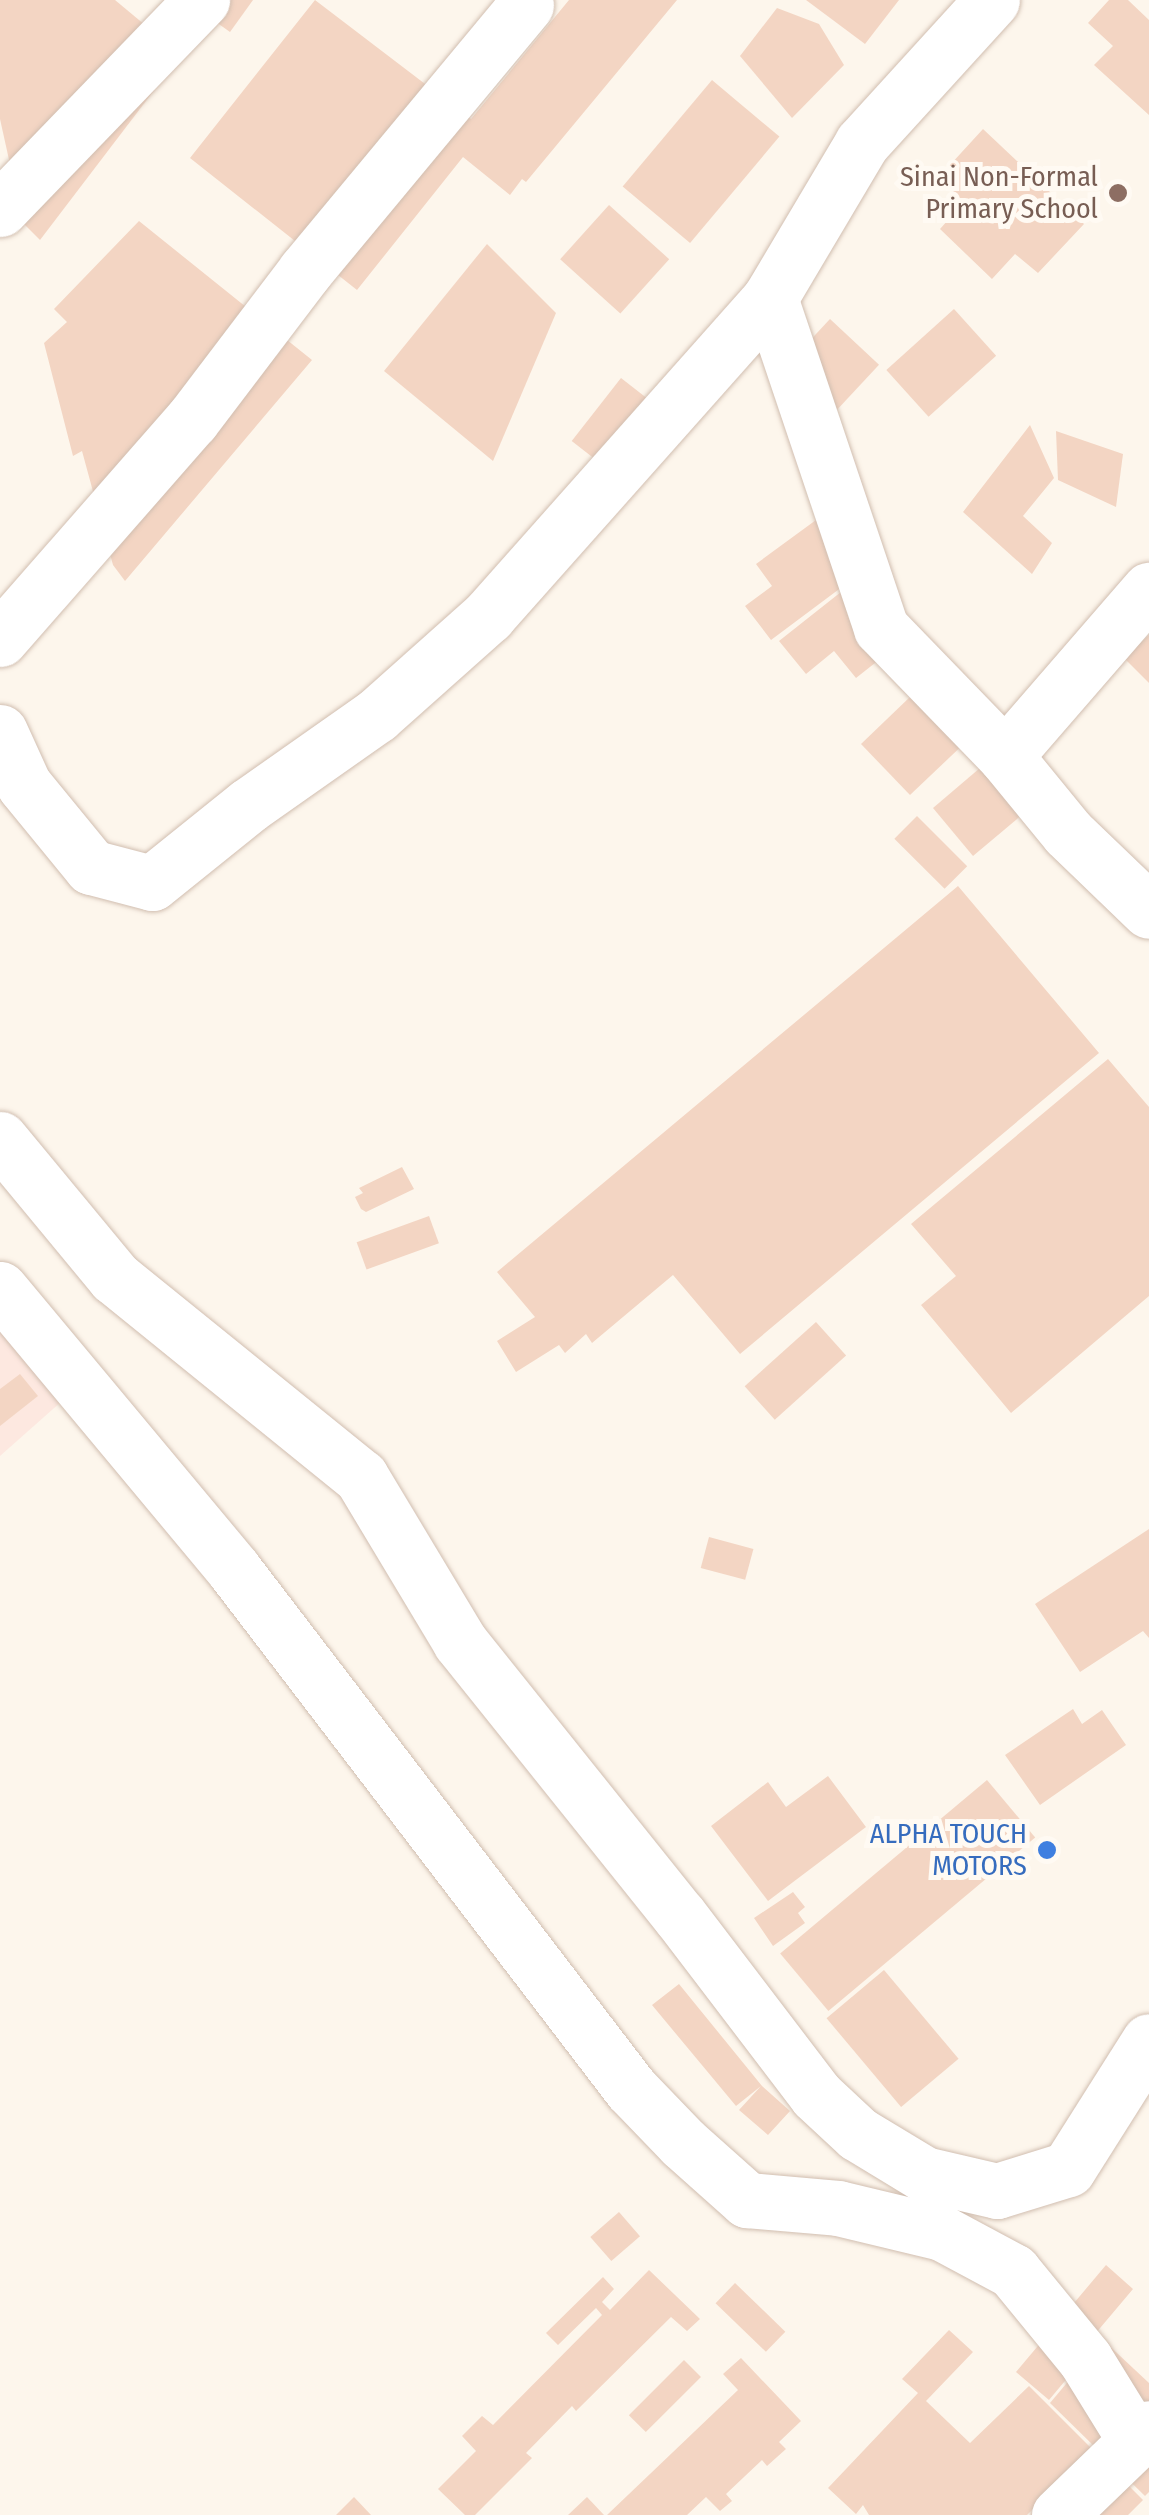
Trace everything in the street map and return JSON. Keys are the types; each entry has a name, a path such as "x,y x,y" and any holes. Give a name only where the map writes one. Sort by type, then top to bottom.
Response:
{"street":[{"path":"0,209 202,0"},
{"path":"0,732 12,782 91,868 152,883 249,805 377,714 488,616 770,298 862,143 992,0"},
{"path":"0,639 192,420 305,271 526,5"},
{"path":"770,298 880,628 1005,756 1068,833 1149,911"},
{"path":"1005,756 1149,590"},
{"path":"0,1140 114,1277 361,1477 460,1642 679,1915 816,2095 858,2134 924,2174 996,2191 1068,2169 1149,2040"},
{"path":"0,1290 234,1570 630,2089 683,2143 747,2200 838,2208 942,2233 1013,2272 1142,2434 1059,2515"}],"shaded area":[{"path":"0,1270 88,1378 0,1456"}],"building":[{"path":"0,0 115,0 181,55 40,240 23,223 0,119"},
{"path":"185,0 253,0 230,32"},
{"path":"315,0 471,119 569,0 677,0 526,182 522,179 510,195 463,157 357,290 190,158"},
{"path":"806,0 899,0 865,44"},
{"path":"1109,0 1128,0 1149,20 1149,115 1094,65 1113,46 1088,23"},
{"path":"777,8 819,24 844,65 792,118 740,56"},
{"path":"712,80 779,137 690,243 623,186"},
{"path":"983,129 1084,224 1038,273 1015,254 992,279 940,229 964,202 939,177"},
{"path":"609,205 669,259 620,313 560,259"},
{"path":"139,221 312,360 125,581 113,565 82,451 73,456 44,343 67,322 54,309"},
{"path":"487,244 556,313 493,461 384,371"},
{"path":"954,309 996,356 929,417 886,370"},
{"path":"830,319 879,365 832,415 783,369"},
{"path":"621,378 682,426 633,489 572,441"},
{"path":"1030,425 1054,478 1023,516 1052,543 1032,574 963,512"},
{"path":"1056,431 1123,454 1116,507 1058,480"},
{"path":"816,520 858,575 771,640 745,606 772,586 756,564"},
{"path":"865,573 913,633 856,678 834,651 806,674 779,641"},
{"path":"1149,635 1149,683 1124,658"},
{"path":"911,696 989,720 910,795 861,744"},
{"path":"987,762 1055,787 973,856 933,808"},
{"path":"917,816 967,866 945,889 894,839"},
{"path":"958,886 1099,1053 740,1354 673,1275 592,1343 586,1334 565,1353 559,1345 516,1372 497,1341 535,1317 497,1272"},
{"path":"1108,1059 1149,1107 1149,1296 1011,1413 921,1305 956,1276 911,1224"},
{"path":"402,1167 414,1189 366,1212 361,1209 355,1197 363,1193 359,1188"},
{"path":"429,1216 439,1243 367,1270 357,1242"},
{"path":"816,1322 846,1355 775,1420 745,1386"},
{"path":"20,1374 38,1396 0,1426 0,1389"},
{"path":"1149,1529 1149,1638 1143,1631 1080,1672 1035,1604"},
{"path":"709,1537 753,1549 745,1580 701,1568"},
{"path":"1073,1709 1082,1724 1102,1710 1126,1745 1040,1805 1005,1755"},
{"path":"828,1776 866,1827 768,1901 711,1826 768,1782 786,1807"},
{"path":"987,1780 1035,1837 828,2011 780,1954"},
{"path":"793,1892 805,1907 798,1913 805,1923 773,1946 754,1918"},
{"path":"884,1970 959,2059 901,2107 827,2018"},
{"path":"679,1984 762,2086 790,2111 768,2135 739,2110 761,2086 736,2106 652,2005"},
{"path":"619,2212 640,2236 611,2261 590,2237"},
{"path":"1106,2265 1133,2289 1090,2340 1095,2345 1049,2400 1016,2372"},
{"path":"649,2270 700,2319 687,2331 671,2317 576,2411 572,2406 526,2453 532,2458 475,2515 465,2515 438,2489 476,2451 462,2436 482,2416 493,2425 602,2315 596,2308 558,2345 546,2333 603,2277 614,2289 602,2302 610,2310"},
{"path":"735,2283 785,2332 766,2352 716,2303"},
{"path":"949,2330 973,2352 926,2401 970,2443 1029,2386 1143,2500 1128,2515 1043,2515 1035,2507 1027,2515 869,2515 863,2505 856,2514 828,2488 918,2393 902,2379"},
{"path":"1103,2340 1149,2383 1149,2492 1145,2496 1050,2403"},
{"path":"741,2358 801,2421 779,2442 786,2449 767,2466 762,2460 726,2494 732,2501 720,2511 706,2497 687,2515 607,2515 738,2390 723,2374"},
{"path":"684,2360 701,2377 646,2432 629,2415"},
{"path":"354,2497 371,2515 336,2515"},
{"path":"587,2497 604,2515 568,2515"}],"place":[{"name":"Sinai Non-Formal Primary School","path":"1118,193"},
{"name":"ALPHA TOUCH MOTORS","path":"1047,1850"}]}
